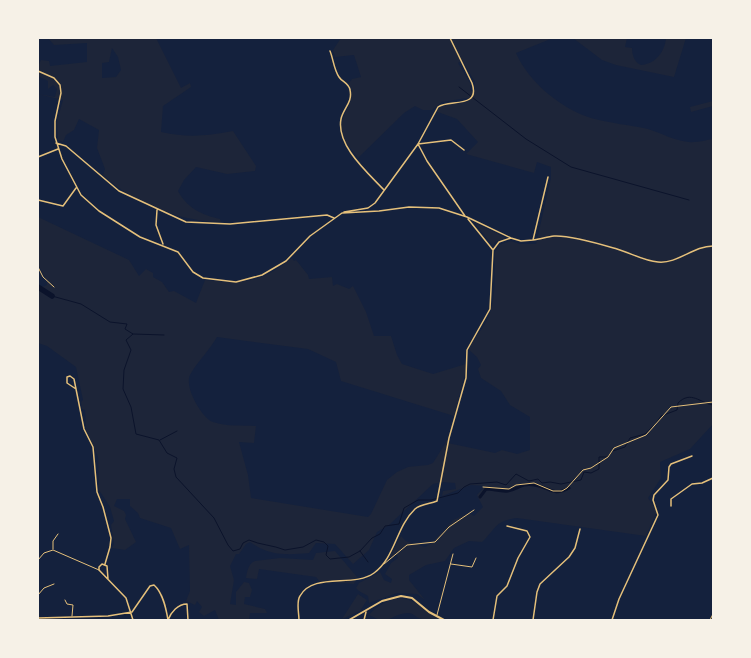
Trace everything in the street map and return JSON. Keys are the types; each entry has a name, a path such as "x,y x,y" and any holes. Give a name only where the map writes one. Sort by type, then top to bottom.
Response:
{"street":[{"path":"38,71 54,78 61,88 55,121 56,143 76,188 86,201 140,237 178,252 192,272 201,277 226,281 242,281 262,275 286,262 310,236 342,213 370,208 418,144 438,106 469,99 474,92 472,82 450,38"},
{"path":"330,51 338,75 348,85 351,92 348,106 341,119 342,139 384,190"},
{"path":"418,144 451,140 464,150"},
{"path":"56,143 66,146 119,191 180,220 196,223 230,224 327,215 334,218"},
{"path":"299,620 299,596 317,583 364,579 384,564 402,528 415,508 437,501 440,496 449,438 466,378 467,350 490,309 492,250 456,205 440,179 426,161 418,144"},
{"path":"38,157 58,149"},
{"path":"533,240 548,177"},
{"path":"38,200 63,206 76,188"},
{"path":"342,213 379,211 409,207 429,207 447,210 467,217 511,238 521,241 555,236 566,237 607,246 643,258 661,262 673,260 702,247 713,246"},
{"path":"157,210 157,232 163,245"},
{"path":"492,250 499,242 511,238"},
{"path":"76,389 67,383 67,377 72,377 76,389 84,429 93,447 97,492 103,507 111,538 105,564 107,566 108,579"},
{"path":"612,620 619,599 658,515 653,500 654,494 668,480 669,467 671,464 692,456"},
{"path":"671,506 672,499 691,484 702,483 713,478"},
{"path":"493,620 497,596 507,586 521,551 530,538 527,531 507,526"},
{"path":"533,620 537,592 540,584 569,557 575,548 580,529"},
{"path":"105,564 100,565 99,570 126,598 134,620"},
{"path":"38,618 108,616 132,612 150,586 154,585 164,603 168,620"},
{"path":"349,620 366,612 382,601 401,596 415,600 429,612 444,620"},
{"path":"168,620 179,606 187,604 188,620"},
{"path":"364,620 366,612"}],"lane":[{"path":"384,564 408,545 435,542 448,527 474,510"},
{"path":"53,550 52,541 58,534"},
{"path":"38,560 44,553 53,550 99,570"},
{"path":"436,616 453,554"},
{"path":"450,564 472,567 476,558"},
{"path":"38,594 44,588 54,584"},
{"path":"65,600 67,604 72,605 72,617"},
{"path":"710,620 713,614"}],"path":[{"path":"38,267 43,277 54,286"},
{"path":"483,487 509,489 516,485 534,484 557,491 567,488 583,470 591,468 597,464 613,452 614,448 646,435 668,411 676,406 704,403 707,401 713,402"}],"shaded area":[{"path":"48,38 156,38 181,88 190,83 191,87 163,106 161,132 197,136 233,131 256,166 255,171 227,174 196,167 184,180 178,191 186,202 201,213 220,219 221,222 189,218 158,209 128,194 115,185 103,175 105,169 97,148 99,130 79,119 74,130 66,135 63,142 58,140 57,121 63,100 38,94 55,97 57,89 53,85 48,89 48,81 38,76 38,66 41,60 49,61 50,66 87,62 87,43 54,45","holes":["112,48 118,57 121,70 116,77 102,78 102,63 109,62"]},
{"path":"341,38 553,38 516,53 521,63 537,83 547,93 568,108 591,118 648,129 673,139 695,142 713,139 713,424 690,449 660,462 661,478 648,498 657,511 646,536 517,518 509,519 496,526 482,542 469,541 454,548 445,561 426,565 409,575 409,580 425,600 417,594 397,593 369,603 368,596 356,588 359,583 380,572 384,580 391,583 392,579 385,574 391,563 398,558 397,555 389,558 401,536 406,541 425,547 433,542 453,520 469,513 474,516 483,507 477,495 485,486 471,485 442,496 443,491 456,489 455,483 442,482 433,484 389,525 377,532 369,550 353,564 335,544 316,543 309,553 278,554 257,547 250,542 246,544 239,554 236,554 230,566 234,580 230,604 236,605 236,592 244,582 249,583 252,590 250,597 245,597 244,604 265,609 267,613 250,613 249,620 219,620 215,610 204,616 199,612 202,607 197,601 195,605 186,601 190,591 189,545 180,549 171,528 140,518 138,513 130,506 130,499 117,499 114,506 124,511 126,515 125,519 136,542 125,550 112,548 114,544 111,525 114,521 110,507 99,490 98,457 86,430 85,410 82,409 81,402 83,400 76,367 47,346 38,343 38,286 39,288 47,285 47,281 38,265 38,217 129,260 139,276 146,269 153,273 153,277 162,282 169,292 174,291 196,303 205,280 230,282 251,280 271,273 292,258 294,261 296,260 308,275 309,279 332,277 333,286 337,284 349,289 353,286 366,312 374,336 391,336 397,355 402,364 433,374 466,364 454,416 341,381 336,362 308,349 217,337 190,375 190,387 199,409 213,422 218,424 256,426 254,443 239,442 248,475 251,498 368,517 371,514 387,480 397,472 408,467 433,463 448,439 448,443 495,453 502,450 517,454 530,450 530,417 510,405 501,391 481,378 478,369 481,365 477,357 469,350 472,342 485,324 490,312 494,296 495,252 499,245 511,241 520,244 536,244 551,178 551,167 537,162 534,173 466,154 478,142 457,119 435,111 443,105 466,102 469,100 467,98 442,102 432,110 423,110 415,106 404,113 358,158 345,141 341,128 351,97 349,83 352,79 361,77 354,55 335,57 333,50","holes":["462,60 475,82 475,93 470,90 470,83 458,63"]},
{"path":"573,38 627,38 625,47 632,48 634,58 641,65 651,62 659,56 664,48 666,38 686,38 674,77 616,65 602,60"},
{"path":"713,101 713,106 691,112 690,107"},
{"path":"474,222 506,238 495,242 493,246"},
{"path":"335,551 357,577 354,584 334,582 321,583 316,577 259,569 257,579 246,578 249,566 255,561 280,558 313,560 316,553"},
{"path":"358,594 367,600 360,611 342,619"},
{"path":"399,598 416,603 441,620 424,620 408,613 397,615 386,620 369,615 382,604"}],"waterway":[{"path":"459,87 526,139 571,167 689,200"},
{"path":"38,287 52,296"},
{"path":"52,296 81,304 110,322 127,324 125,329 133,334 126,340 131,350 124,370 123,389 131,407 136,434 159,440 167,453 177,458 174,469 176,477 214,518 228,545 233,551 240,549 243,543 249,540 285,550 303,547 316,540 324,542 328,546 326,555 330,559 349,557 360,551 372,538 380,534 385,526 399,524 404,508 418,500 431,500 458,493 470,484 497,482 506,485 516,474 529,481 538,479 542,483 550,482 561,484 581,480 584,472 591,473 599,469 599,457 607,457 609,455"},
{"path":"133,334 164,335"},
{"path":"656,423 661,416 677,410 678,403 683,399 691,397 713,405"},
{"path":"613,451 625,447 630,438 645,434 652,427"},
{"path":"160,440 177,431"},
{"path":"480,497 486,489 508,491 523,485 539,486 555,492 563,491 569,488"},
{"path":"360,551 368,562"}]}
